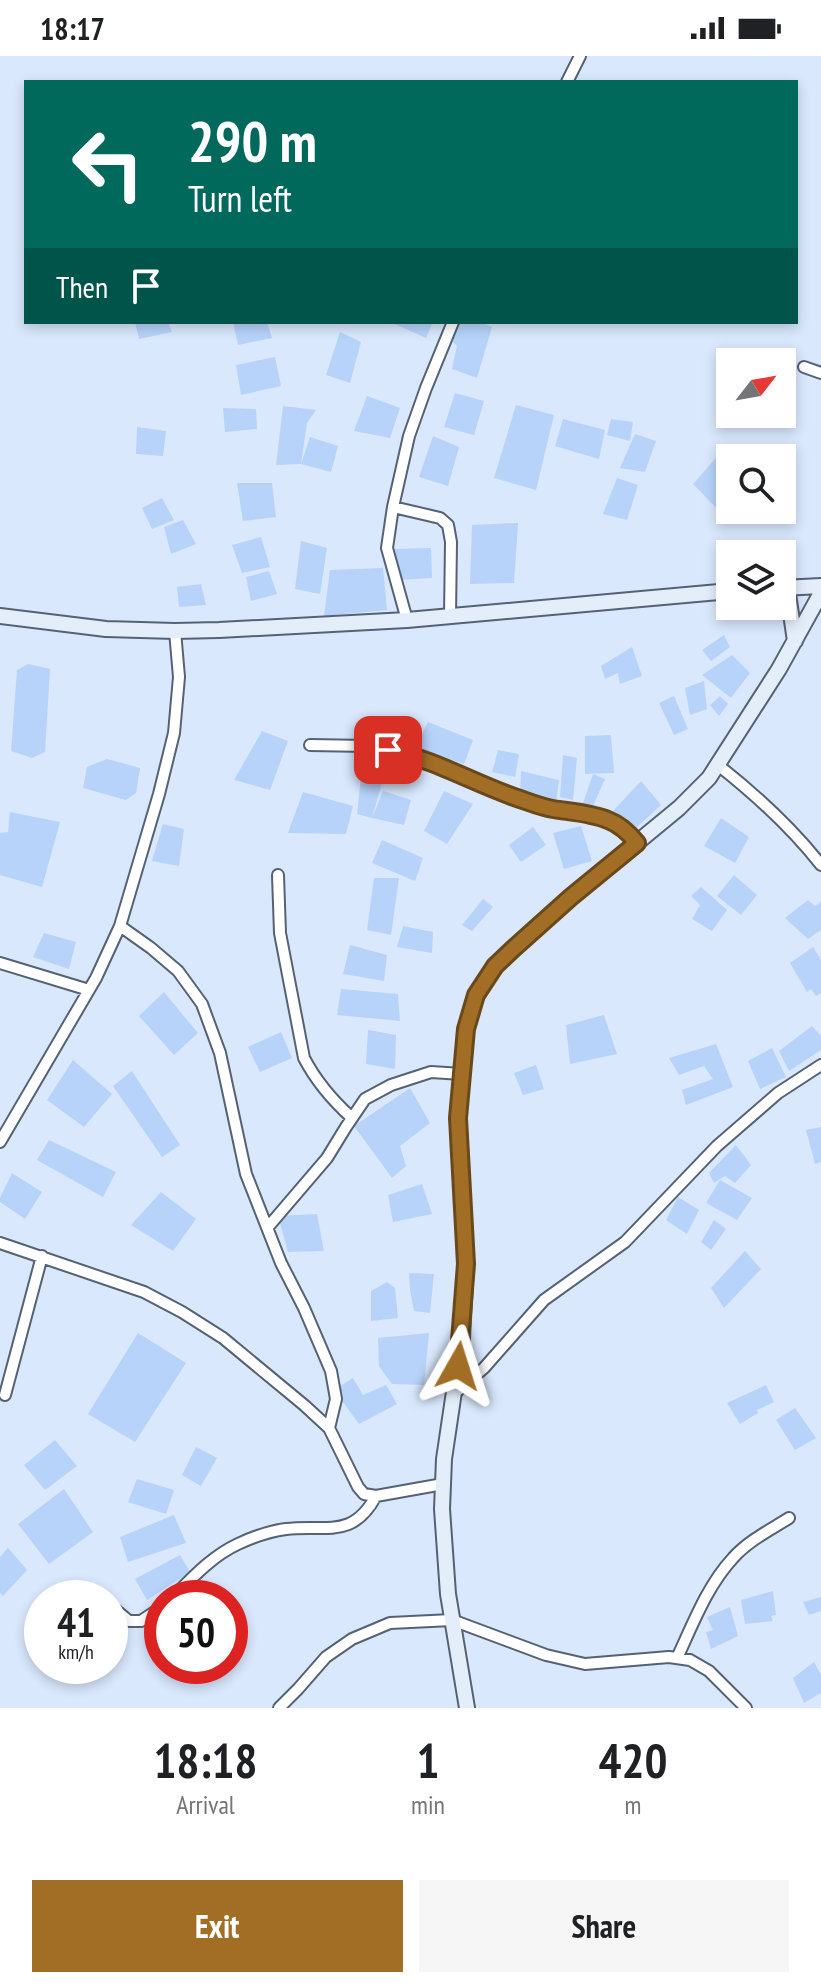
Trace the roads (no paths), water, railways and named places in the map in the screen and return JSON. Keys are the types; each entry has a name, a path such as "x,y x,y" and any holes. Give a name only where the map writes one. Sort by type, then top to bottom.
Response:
{"main road":[{"path":"796,587 821,586"},
{"path":"0,616 106,629 175,631 407,620 716,592"},
{"path":"467,1708 448,1594 442,1509 444,1459 462,1338 466,1264 458,1118 466,1029 476,995 495,966 571,897 679,808 709,778 795,641 821,593"},
{"path":"791,620 795,641"}],"street":[{"path":"568,80 580,56"},
{"path":"407,620 387,548 393,507 409,436 452,324"},
{"path":"804,367 821,373"},
{"path":"393,507 440,518 448,525 451,542 450,616"},
{"path":"0,1142 89,990 120,926 156,807 174,733 179,677 175,631"},
{"path":"310,745 368,746 408,754 513,797 550,809 580,812 608,820 627,830 637,843"},
{"path":"718,765 781,820 821,865"},
{"path":"278,875 280,933 304,1058 336,1104 352,1118"},
{"path":"120,926 178,971 202,1004 220,1053 246,1174 281,1263 331,1371 336,1399 329,1428"},
{"path":"0,963 89,990"},
{"path":"455,1393 484,1368 544,1300 625,1242 717,1146 778,1093 821,1065"},
{"path":"268,1227 327,1158 365,1099 391,1085 431,1072 462,1074"},
{"path":"0,1243 144,1292 223,1338 329,1428 364,1494 376,1496 443,1484"},
{"path":"5,1395 42,1256"},
{"path":"191,1580 208,1563 240,1542 283,1529 334,1529 356,1521 376,1496"},
{"path":"677,1658 718,1576 734,1557 758,1537 789,1518"},
{"path":"279,1708 326,1657 352,1639 390,1623 452,1620 546,1655 585,1664 628,1659 690,1660 709,1671 746,1708"}]}
